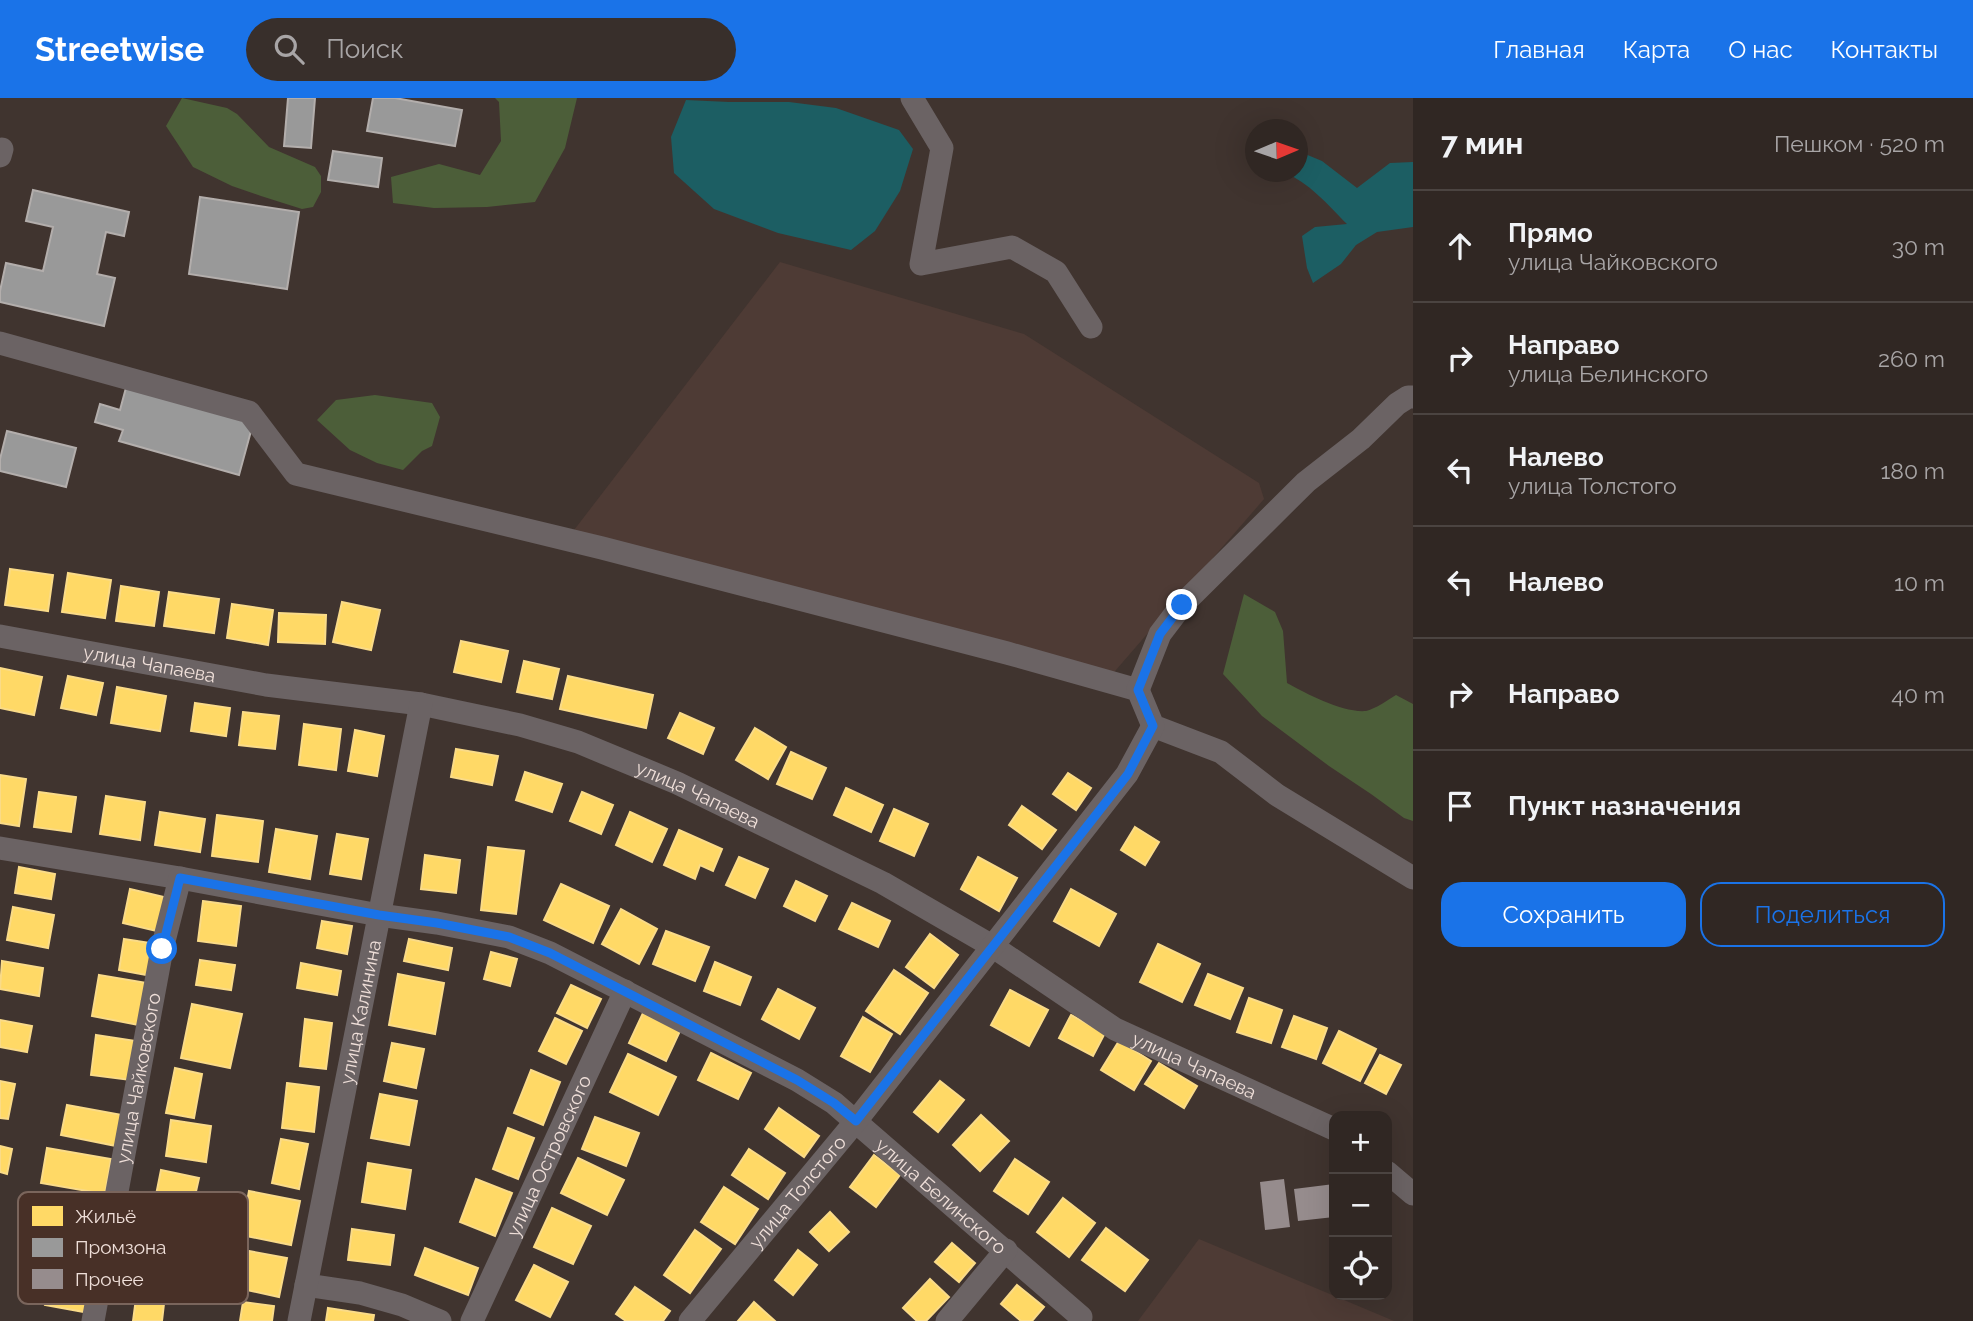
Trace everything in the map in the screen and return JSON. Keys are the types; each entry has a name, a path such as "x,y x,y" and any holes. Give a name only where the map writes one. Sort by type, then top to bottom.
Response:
{"street":[{"path":"912,98 942,148 921,264 1012,247 1056,272 1091,327"},
{"path":"0,343 248,412 296,474 602,548 1007,653 1138,690"},
{"path":"1413,397 1397,404 1361,439 1306,482 1182,605 1160,634 1138,690 1153,726 1221,752 1277,794 1413,878"},
{"name":"улица Чапаева","path":"0,636 265,685 421,704 520,724 578,742 677,783 883,883 992,946 1115,1029 1329,1127"},
{"name":"улица Калинина","path":"299,1321 421,704"},
{"name":"улица Толстого","path":"690,1321 856,1121 1128,774 1153,726"},
{"name":"улица Белинского","path":"0,848 437,923 509,937 550,953 797,1080 834,1103 1081,1317"},
{"name":"улица Чайковского","path":"117,1192 162,949 180,878"},
{"name":"улица Островского","path":"472,1321 625,991"},
{"path":"1389,1174 1413,1195"},
{"path":"947,1321 1006,1251"},
{"path":"306,1285 360,1293 402,1305 440,1321"}],"shaded area":[{"path":"780,262 1024,334 1259,483 1264,499 1109,678 571,534"},
{"path":"1199,1239 1329,1294 1329,1300 1344,1300 1394,1321 1138,1321"}],"green space":[{"path":"182,98 227,108 237,114 269,147 315,167 321,176 321,192 313,207 302,209 261,196 232,186 193,167 166,126"},
{"path":"495,98 577,98 565,148 535,202 487,207 434,208 393,203 391,177 439,164 480,175 501,141 499,102"},
{"path":"375,395 432,403 440,417 432,446 422,451 403,470 377,463 350,450 317,420 336,400"},
{"path":"1244,594 1275,612 1283,631 1287,683 1325,702 1357,711 1370,710 1396,695 1413,704 1413,821 1404,818 1329,766 1262,716 1223,674"}],"water":[{"path":"686,100 789,102 836,108 899,130 913,149 900,191 875,231 851,250 778,233 714,209 674,173 671,137"},
{"path":"1308,155 1322,161 1357,188 1390,163 1413,162 1413,227 1377,232 1356,245 1341,264 1313,283 1307,268 1302,236 1315,227 1347,224 1301,182 1308,182"}],"building: Жильё":[{"path":"10,569 53,575 48,611 5,605"},
{"path":"68,573 111,580 105,618 62,612"},
{"path":"121,586 159,592 154,626 116,621"},
{"path":"169,592 219,599 214,633 164,626"},
{"path":"342,602 380,610 371,650 333,642"},
{"path":"232,604 273,610 268,645 227,638"},
{"path":"279,613 326,615 325,644 278,642"},
{"path":"461,641 508,651 501,682 454,672"},
{"path":"524,661 559,669 552,699 517,692"},
{"path":"0,668 42,677 34,715 0,708"},
{"path":"68,676 103,683 96,715 61,708"},
{"path":"568,676 653,695 646,728 560,709"},
{"path":"117,687 166,696 160,731 111,723"},
{"path":"195,703 230,708 226,736 191,731"},
{"path":"243,712 279,716 275,749 239,745"},
{"path":"680,713 714,728 703,754 668,738"},
{"path":"304,724 341,729 336,770 299,765"},
{"path":"755,728 786,747 768,779 736,760"},
{"path":"355,730 384,736 377,776 348,771"},
{"path":"456,749 498,756 492,785 451,777"},
{"path":"791,752 826,768 812,799 777,784"},
{"path":"525,772 562,784 552,812 516,800"},
{"path":"1068,773 1091,788 1076,810 1053,794"},
{"path":"0,775 26,779 19,826 0,823"},
{"path":"846,788 883,805 871,832 834,815"},
{"path":"39,792 76,797 71,832 34,827"},
{"path":"582,792 613,805 601,834 570,821"},
{"path":"106,796 145,802 140,840 100,834"},
{"path":"1022,806 1056,830 1042,849 1009,825"},
{"path":"894,809 928,824 914,856 880,841"},
{"path":"160,812 205,819 200,852 155,845"},
{"path":"630,812 667,829 652,862 616,845"},
{"path":"217,815 263,821 258,862 212,856"},
{"path":"1135,827 1159,842 1145,865 1121,850"},
{"path":"276,829 317,836 310,879 269,872"},
{"path":"679,830 722,849 713,871 700,865 695,879 664,865"},
{"path":"337,834 368,839 361,879 330,874"},
{"path":"488,847 524,851 516,914 481,910"},
{"path":"425,855 460,860 456,893 421,889"},
{"path":"739,857 768,869 755,898 726,885"},
{"path":"978,857 1017,878 999,911 961,889"},
{"path":"19,867 55,874 51,899 15,893"},
{"path":"796,881 827,896 815,921 784,906"},
{"path":"561,884 609,906 593,943 544,920"},
{"path":"130,889 168,898 161,932 123,923"},
{"path":"1071,889 1116,914 1099,946 1054,921"},
{"path":"203,901 241,906 236,946 198,941"},
{"path":"852,903 890,921 878,947 839,929"},
{"path":"13,907 54,915 48,948 7,940"},
{"path":"621,909 657,929 639,964 602,944"},
{"path":"322,921 352,926 347,954 317,948"},
{"path":"666,931 709,947 695,981 653,964"},
{"path":"930,934 958,955 934,988 906,967"},
{"path":"124,939 157,944 152,976 119,970"},
{"path":"409,939 452,948 448,970 404,961"},
{"path":"1158,944 1200,964 1182,1002 1140,982"},
{"path":"491,952 517,959 510,986 484,979"},
{"path":"200,960 235,965 231,990 196,985"},
{"path":"2,961 43,968 39,996 0,989"},
{"path":"715,962 751,977 740,1005 704,991"},
{"path":"301,963 341,971 337,995 297,988"},
{"path":"894,970 928,993 900,1034 866,1011"},
{"path":"398,974 444,983 435,1034 389,1025"},
{"path":"1208,974 1243,988 1230,1019 1195,1005"},
{"path":"99,975 147,983 139,1025 92,1016"},
{"path":"571,985 601,999 587,1028 557,1013"},
{"path":"778,989 815,1008 799,1039 762,1019"},
{"path":"1010,990 1048,1010 1029,1046 991,1025"},
{"path":"1249,998 1282,1010 1271,1043 1237,1032"},
{"path":"192,1004 242,1014 230,1068 181,1058"},
{"path":"643,1013 680,1031 666,1061 629,1043"},
{"path":"1071,1015 1105,1033 1093,1056 1059,1038"},
{"path":"1294,1016 1327,1028 1316,1059 1282,1047"},
{"path":"863,1017 892,1034 870,1072 841,1056"},
{"path":"555,1018 582,1031 566,1064 539,1051"},
{"path":"305,1019 332,1023 326,1069 300,1066"},
{"path":"0,1020 32,1026 27,1052 0,1047"},
{"path":"1339,1031 1376,1049 1360,1081 1323,1063"},
{"path":"96,1035 136,1041 130,1080 91,1075"},
{"path":"1119,1041 1151,1061 1134,1090 1101,1070"},
{"path":"392,1043 424,1049 416,1088 384,1081"},
{"path":"711,1053 751,1073 738,1099 698,1080"},
{"path":"628,1054 676,1077 658,1115 610,1092"},
{"path":"1380,1055 1401,1065 1386,1094 1365,1083"},
{"path":"1159,1063 1197,1086 1184,1108 1145,1084"},
{"path":"175,1068 202,1074 194,1118 166,1113"},
{"path":"531,1070 560,1082 543,1125 514,1113"},
{"path":"0,1081 15,1084 8,1119 0,1118"},
{"path":"940,1081 964,1100 938,1132 914,1112"},
{"path":"287,1083 319,1087 314,1132 282,1128"},
{"path":"380,1094 417,1101 409,1145 371,1138"},
{"path":"67,1105 122,1115 116,1146 61,1135"},
{"path":"779,1108 819,1136 804,1157 765,1129"},
{"path":"981,1115 1009,1141 980,1171 953,1145"},
{"path":"595,1117 639,1133 626,1166 582,1149"},
{"path":"171,1120 211,1126 206,1162 166,1156"},
{"path":"508,1128 534,1138 518,1179 493,1169"},
{"path":"281,1139 308,1144 299,1189 272,1183"},
{"path":"0,1146 12,1149 7,1174 0,1172"},
{"path":"47,1148 111,1159 105,1192 41,1183"},
{"path":"749,1149 785,1173 768,1199 732,1175"},
{"path":"874,1155 900,1175 876,1207 850,1187"},
{"path":"578,1158 624,1180 607,1215 561,1193"},
{"path":"1015,1159 1049,1182 1028,1214 994,1191"},
{"path":"368,1163 411,1170 405,1209 362,1202"},
{"path":"161,1170 199,1178 196,1192 157,1192"},
{"path":"476,1179 512,1193 495,1236 460,1222"},
{"path":"724,1187 758,1209 735,1244 701,1222"},
{"path":"249,1191 300,1201 291,1245 248,1236"},
{"path":"1063,1198 1095,1223 1069,1257 1037,1232"},
{"path":"552,1208 591,1226 573,1264 534,1247"},
{"path":"830,1212 849,1232 829,1251 810,1232"},
{"path":"1106,1228 1148,1260 1125,1291 1082,1260"},
{"path":"352,1229 394,1235 390,1265 348,1260"},
{"path":"695,1230 721,1249 690,1293 664,1275"},
{"path":"952,1243 975,1263 959,1282 935,1262"},
{"path":"425,1248 478,1268 468,1295 415,1275"},
{"path":"798,1250 817,1265 793,1295 775,1280"},
{"path":"249,1251 287,1258 279,1297 248,1290"},
{"path":"534,1265 568,1282 550,1317 516,1300"},
{"path":"930,1279 949,1297 926,1321 917,1321 903,1308"},
{"path":"1017,1285 1044,1307 1032,1321 1021,1321 1001,1304"},
{"path":"635,1287 670,1311 663,1321 626,1321 616,1314"},
{"path":"754,1302 775,1321 738,1321"},
{"path":"45,1304 86,1304 84,1312"},
{"path":"135,1304 164,1304 162,1321 133,1321"},
{"path":"243,1304 274,1306 272,1321 240,1321"},
{"path":"328,1308 374,1315 373,1321 326,1321"}],"building: Промзона":[{"path":"288,98 315,98 311,148 284,146"},
{"path":"373,98 395,98 462,110 455,146 367,131"},
{"path":"333,151 382,158 378,187 328,180"},
{"path":"33,190 129,212 124,236 106,232 97,274 115,278 104,326 0,302 6,263 43,271 53,227 26,221"},
{"path":"200,197 299,212 287,289 189,274"},
{"path":"127,384 254,420 239,475 119,441 123,430 95,422 100,404 120,410"},
{"path":"7,431 76,448 66,487 0,471"}],"building: Прочее":[{"path":"1284,1179 1290,1227 1265,1230 1260,1182"},
{"path":"1329,1185 1329,1218 1298,1221 1294,1189"}],"route":[{"path":"162,949 180,878 509,937 550,953 797,1080 834,1103 856,1121 1128,774 1153,726 1138,690 1160,634 1182,605"}]}
